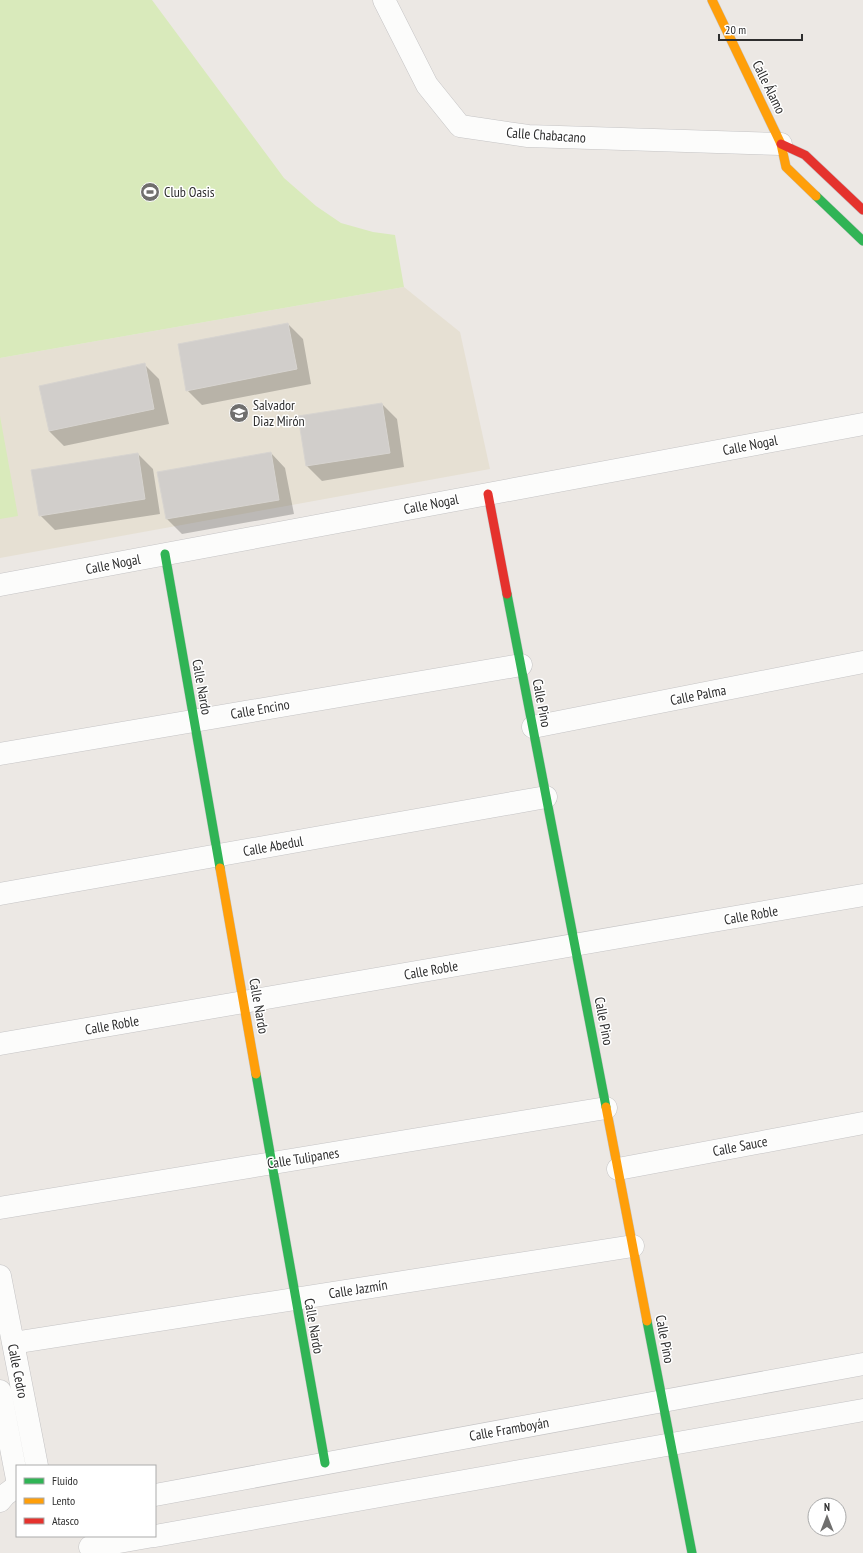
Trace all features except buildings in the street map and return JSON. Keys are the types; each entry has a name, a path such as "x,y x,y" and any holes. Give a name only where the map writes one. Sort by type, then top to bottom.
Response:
{"street":[{"name":"Calle Chabacano","path":"384,0 427,85 460,126 528,136 781,144"},
{"name":"Calle Álamo","path":"712,0 781,144 786,167 863,241"},
{"path":"781,144 805,155 863,210"},
{"name":"Calle Nogal","path":"0,585 863,424"},
{"name":"Calle Pino","path":"488,494 692,1553"},
{"name":"Calle Nardo","path":"165,554 325,1463"},
{"name":"Calle Palma","path":"533,727 863,662"},
{"name":"Calle Encino","path":"0,754 521,665"},
{"name":"Calle Abedul","path":"0,894 546,797"},
{"name":"Calle Roble","path":"0,1044 863,895"},
{"name":"Calle Tulipanes","path":"0,1208 606,1108"},
{"name":"Calle Sauce","path":"618,1169 863,1123"},
{"name":"Calle Jazmín","path":"13,1343 633,1246"},
{"name":"Calle Cedro","path":"0,1276 37,1465"},
{"name":"Calle Framboyán","path":"156,1495 863,1364"},
{"name":"Calle Cedro","path":"0,1391 16,1474"},
{"path":"156,1536 863,1410"},
{"path":"0,1501 4,1495 16,1487"},
{"path":"90,1545 147,1537"}],"shaded area":[{"name":"Salvador Diaz Mirón","path":"404,287 460,332 490,469 0,558 0,358"}],"green space":[{"name":"Club Oasis","path":"0,0 152,0 284,178 316,206 341,223 373,232 395,235 404,287 0,358"},
{"path":"0,416 18,516 0,519"}],"traffic: fast":[{"path":"816,196 863,241"},
{"path":"165,554 220,868"},
{"path":"507,594 606,1107"},
{"path":"256,1074 325,1463"},
{"path":"647,1321 692,1553"}],"traffic: slow":[{"path":"712,0 781,144 786,167 816,196"},
{"path":"220,868 256,1074"},
{"path":"606,1107 647,1321"}],"traffic: jam":[{"path":"781,144 805,155 863,210"},
{"path":"488,494 507,594"}],"place":[{"name":"Club Oasis","path":"150,192"},
{"name":"Salvador Diaz Mirón","path":"239,413"}]}
